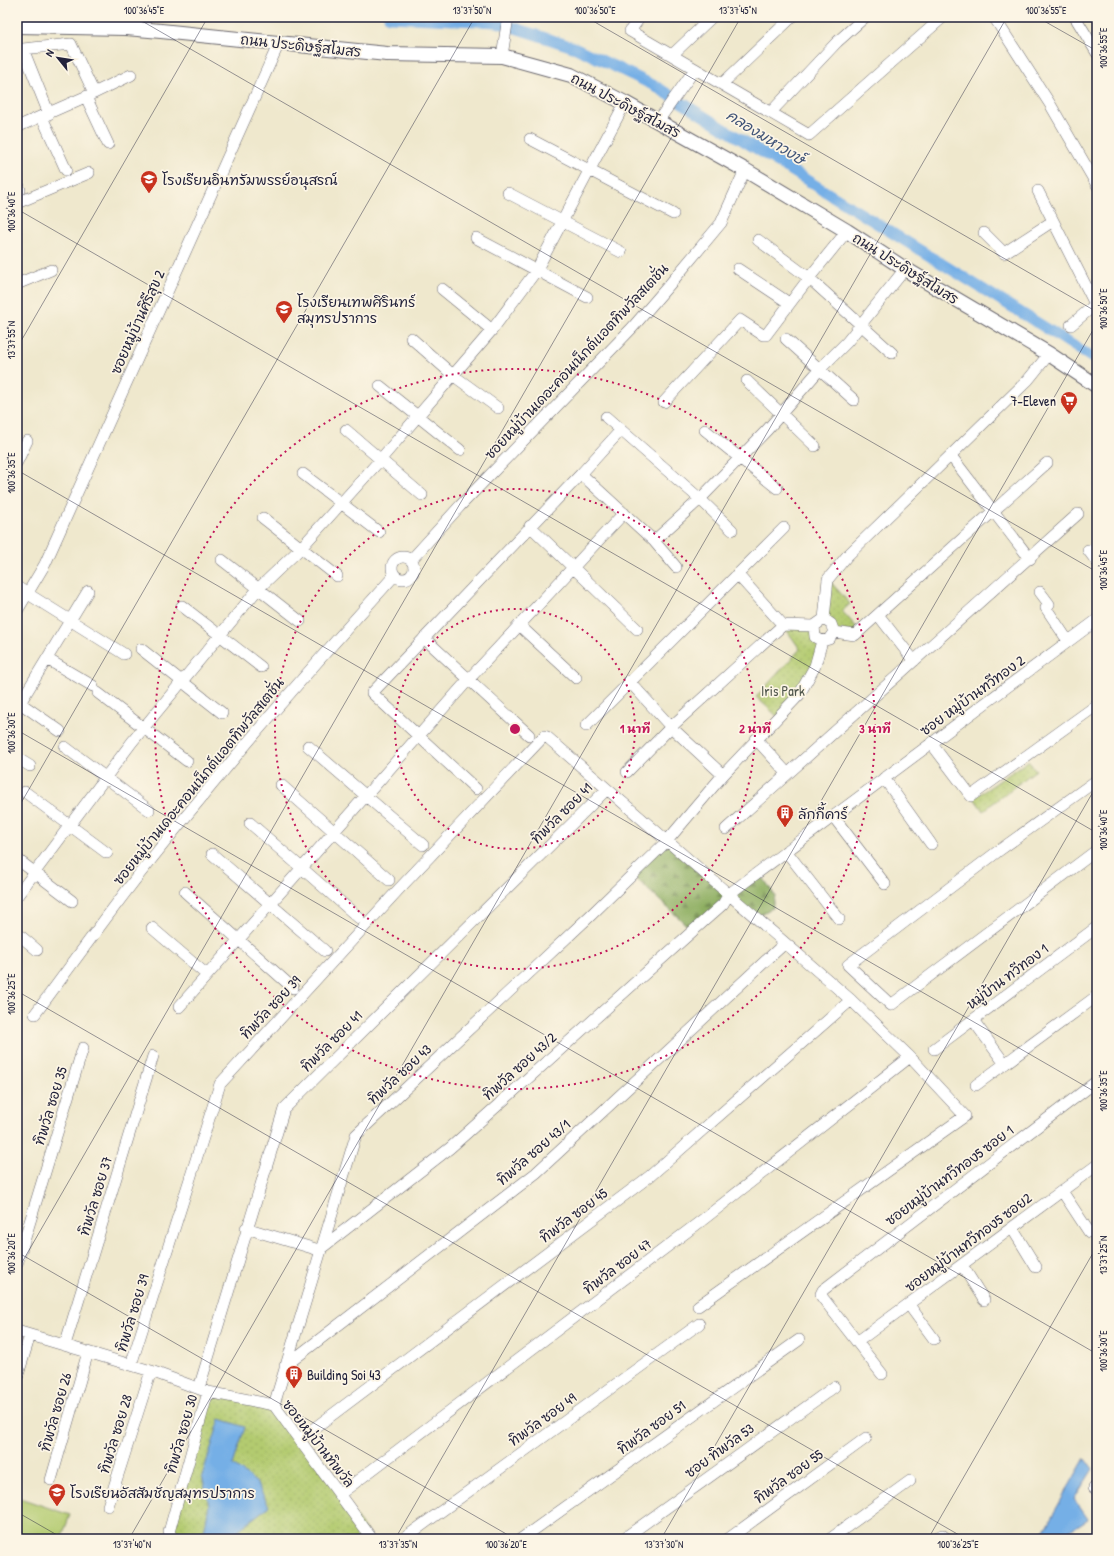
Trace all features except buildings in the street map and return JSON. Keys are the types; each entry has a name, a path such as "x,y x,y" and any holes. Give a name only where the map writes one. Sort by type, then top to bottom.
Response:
{"street":[{"path":"502,56 508,17"},
{"path":"640,17 630,32 809,135 943,17"},
{"path":"672,55 712,17"},
{"path":"722,84 792,17"},
{"path":"771,112 837,42 865,17"},
{"path":"994,17 1050,104 1097,185"},
{"path":"1076,17 1097,53"},
{"name":"ถนน ประดิษฐ์สโมสร","path":"17,26 126,28 387,54 502,56 572,75 626,103 744,170 905,269 1049,354 1097,386"},
{"name":"ซอยหมู่บ้านศิรีสุข 2","path":"17,611 48,557 278,43"},
{"path":"66,170 20,51 71,44 108,144"},
{"path":"658,121 668,105 696,69"},
{"path":"17,127 46,116 131,75"},
{"path":"17,896 145,728 258,589 301,548 454,376 492,330 536,271 626,103"},
{"path":"530,139 590,172 673,214"},
{"name":"ซอยหมู่บ้านเดอะคอนเน็กต์แอตทิพวัลสเตชั่น","path":"411,560 460,506 632,328 670,284 721,223 744,170"},
{"path":"17,203 89,173"},
{"path":"1038,191 1096,304 1071,325"},
{"path":"508,193 621,252"},
{"path":"984,233 1004,253 1053,221"},
{"path":"664,402 740,320 765,336 789,303 847,232"},
{"path":"476,238 587,297"},
{"path":"758,240 809,278 892,352"},
{"path":"738,269 789,303"},
{"path":"654,541 700,498 739,458 820,369 847,342 905,269"},
{"path":"17,284 51,270"},
{"path":"442,290 492,330"},
{"path":"411,338 454,376 498,408"},
{"path":"786,339 854,400"},
{"path":"627,772 671,727 783,625 814,626 824,619 828,579 847,556 1028,380 1049,354"},
{"path":"747,381 815,446"},
{"path":"380,386 460,450"},
{"path":"606,417 700,498 732,530"},
{"path":"346,430 422,495"},
{"path":"476,789 372,692 581,474 621,430"},
{"path":"705,430 777,488"},
{"path":"17,462 27,441"},
{"path":"951,456 994,510 1030,559"},
{"path":"834,632 855,635 1047,463"},
{"path":"303,474 340,504 379,532"},
{"path":"581,474 654,541 676,567"},
{"path":"179,1007 469,679 624,513"},
{"path":"726,828 1030,559 1078,514"},
{"path":"263,518 337,576"},
{"path":"530,526 637,630"},
{"path":"586,726 629,681 784,528"},
{"path":"1088,550 1097,562"},
{"path":"400,557 411,560 414,566 411,576 404,580 394,576 392,568 394,561 400,557"},
{"path":"222,560 300,621"},
{"path":"737,574 783,625"},
{"name":"ซอยหมู่บ้านเดอะคอนเน็กต์แอตทิพวัลสเตชั่น","path":"35,1014 140,873 182,821 310,669 394,576"},
{"path":"17,587 124,654"},
{"path":"60,731 19,706 88,591"},
{"path":"1040,592 1049,604 1046,608 1068,641"},
{"path":"182,606 261,667"},
{"path":"878,616 914,661"},
{"path":"824,619 831,624 834,632"},
{"name":"ซอย หมู่บ้านทวีทอง 2","path":"730,894 1097,620"},
{"path":"520,625 576,678"},
{"path":"814,626 815,637 822,641 829,639 834,632"},
{"path":"424,638 529,735"},
{"name":"ทิพวัล ซอย 43","path":"274,1405 320,1250 357,1134 591,915 667,841 723,775 799,695 815,666 822,641"},
{"path":"141,649 222,713"},
{"path":"47,659 96,689 187,761"},
{"path":"629,681 671,727 723,775"},
{"path":"931,743 971,796 1097,705"},
{"name":"ทิพวัล ซอย 39","path":"131,1365 220,1084 536,742 545,736 607,789"},
{"path":"756,739 787,774"},
{"path":"308,746 423,845"},
{"path":"65,747 149,810"},
{"path":"17,758 30,766"},
{"path":"884,778 931,844"},
{"path":"1097,780 997,852 848,965 891,1005 1097,850"},
{"path":"281,785 389,880"},
{"path":"607,789 851,1000 910,1057 965,1116 698,1306"},
{"name":"ทิพวัล ซอย 41","path":"204,1390 246,1228 284,1109 607,789"},
{"path":"25,792 107,853"},
{"path":"833,816 885,884"},
{"path":"250,823 359,918"},
{"path":"786,851 839,919"},
{"path":"212,854 326,951"},
{"path":"17,859 72,901"},
{"path":"185,892 293,988"},
{"name":"ทิพวัล ซอย 43/2","path":"320,1250 450,1148 723,904 730,894"},
{"name":"หมู่บ้าน ทวีทอง 1","path":"934,1049 1097,927"},
{"path":"152,928 207,975"},
{"path":"17,933 37,950"},
{"name":"ทิพวัล ซอย 43/1","path":"285,1366 536,1173 785,943"},
{"path":"976,1085 1097,996"},
{"name":"ทิพวัล ซอย 45","path":"300,1439 650,1176 851,1000"},
{"path":"973,1020 1005,1064"},
{"name":"ทิพวัล ซอย 35","path":"17,1264 83,1048"},
{"name":"ทิพวัล ซอย 37","path":"65,1345 153,1056"},
{"name":"ทิพวัล ซอย 47","path":"340,1494 705,1218 910,1057"},
{"name":"ซอยหมู่บ้านทวีทอง5 ซอย 1","path":"858,1342 821,1294 829,1286 1097,1081"},
{"name":"ซอยหมู่บ้านทวีทอง5 ซอย2","path":"858,1342 1097,1165"},
{"path":"1062,1191 1089,1232"},
{"path":"246,1228 320,1250"},
{"path":"1012,1228 1036,1267"},
{"path":"962,1265 984,1300"},
{"path":"909,1305 934,1338"},
{"name":"ทิพวัล ซอย 49","path":"403,1539 699,1324"},
{"name":"ซอยหมู่บ้านทิพวัล","path":"17,1331 151,1371 204,1390 274,1405 372,1539"},
{"path":"17,1378 30,1335"},
{"name":"ทิพวัล ซอย 51","path":"521,1539 799,1340"},
{"path":"858,1342 882,1374"},
{"name":"ทิพวัล ซอย 26","path":"51,1480 88,1352"},
{"name":"ทิพวัล ซอย 28","path":"108,1506 151,1371"},
{"name":"ซอย ทิพวัล 53","path":"623,1539 834,1387"},
{"name":"ทิพวัล ซอย 30","path":"171,1535 204,1390"},
{"name":"ทิพวัล ซอย 55","path":"728,1539 866,1438"},
{"path":"830,1539 910,1480"},
{"path":"934,1539 942,1536 947,1539"}],"green space":[{"path":"828,579 850,604 842,611 860,631 834,632 824,619"},
{"name":"Iris Park","path":"783,625 814,626 822,641 815,666 778,717 756,697 800,649"},
{"path":"1028,761 1036,770 983,811 974,798"},
{"path":"667,841 729,894 693,931 632,875"},
{"path":"759,871 775,896 772,908 756,917 729,894"},
{"path":"208,1392 274,1405 372,1539 174,1539 169,1532"},
{"path":"17,1497 70,1515 61,1539 17,1539"}],"water":[{"path":"220,1419 245,1427 233,1465 256,1482 269,1506 227,1539 212,1539 204,1532 209,1505 202,1476"},
{"path":"1085,1458 1093,1469 1074,1499 1088,1519 1057,1539 1039,1539"}],"waterway":[{"name":"คลองมหาวงษ์","path":"389,17 497,22 576,48 655,86 1097,361"}],"place":[{"name":"โรงเรียนอินทรัมพรรย์อนุสรณ์","path":"149,194"},
{"name":"โรงเรียนเทพศิรินทร์ สมุทรปราการ","path":"284,324"},
{"name":"7-Eleven","path":"1069,415"},
{"name":"ลักกี้คาร์","path":"785,828"},
{"name":"Building Soi 43","path":"294,1389"},
{"name":"โรงเรียนอัสสัมชัญสมุทรปราการ","path":"57,1507"}]}
